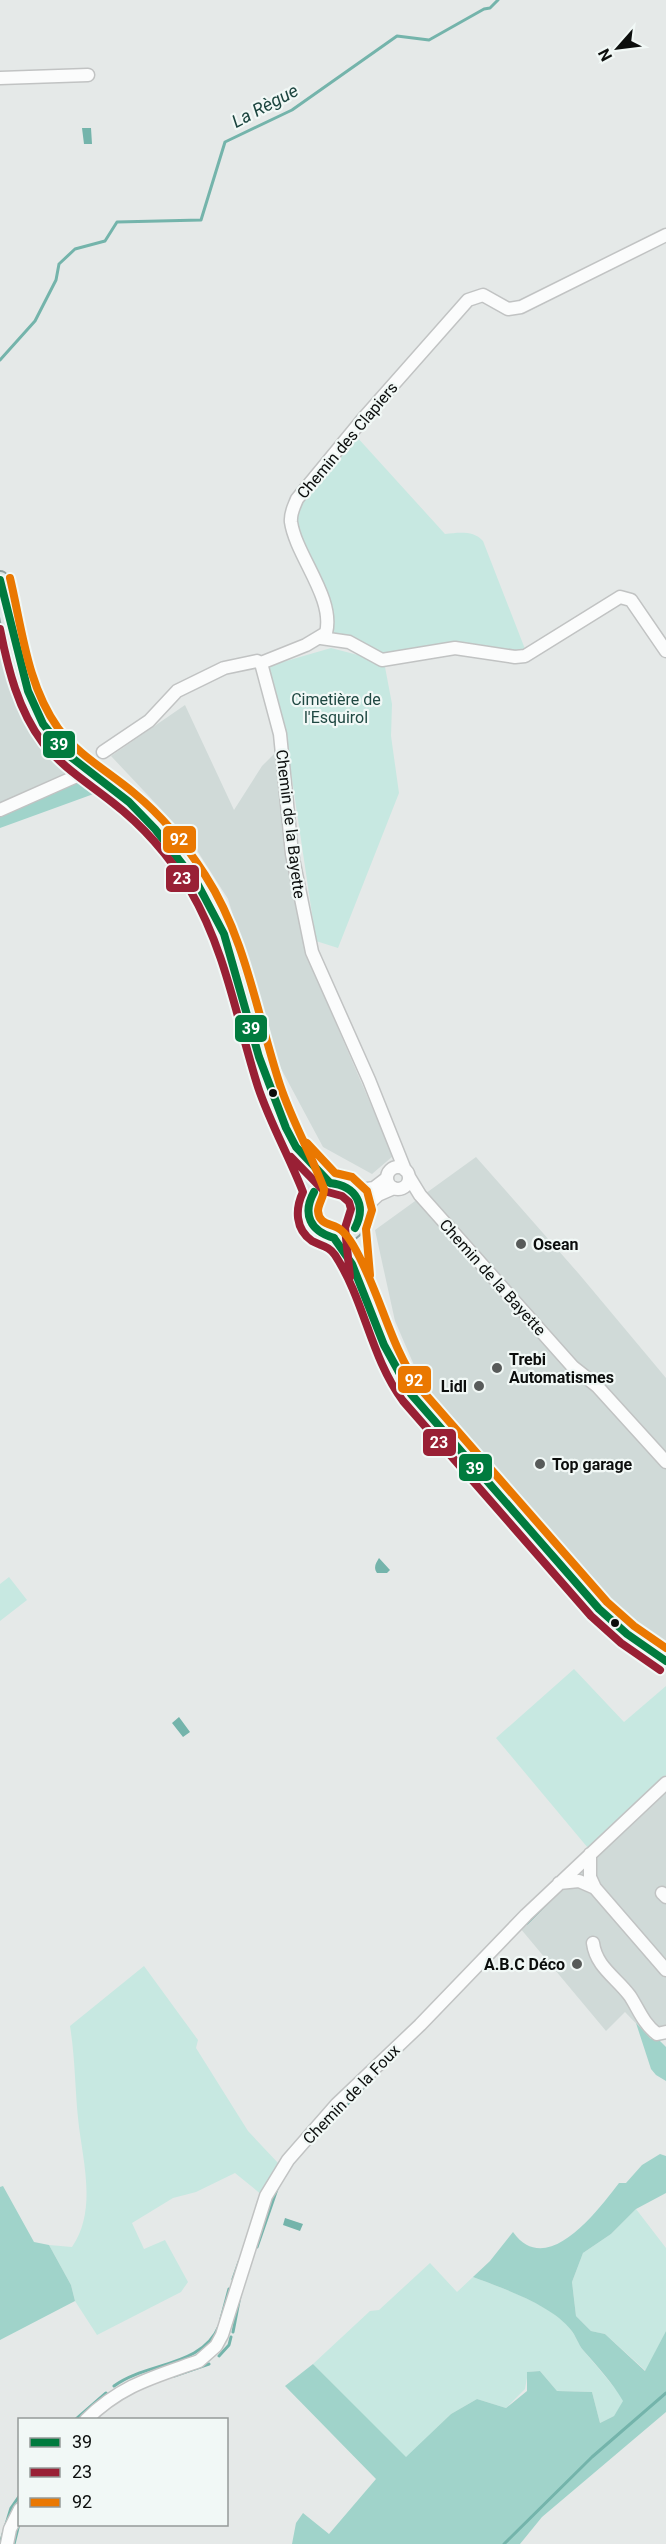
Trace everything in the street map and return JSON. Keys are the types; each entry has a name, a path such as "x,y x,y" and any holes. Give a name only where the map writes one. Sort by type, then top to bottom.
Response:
{"main road":[{"path":"0,580 28,691 35,710 56,743 84,770 129,802 155,829 186,868 212,907 234,961 271,1094 314,1192"},
{"path":"296,1147 330,1183 347,1186 354,1191 361,1203 362,1210 355,1228 360,1280"},
{"path":"330,1183 314,1192 307,1208 310,1223 318,1232 334,1238 343,1248 360,1280 386,1351 397,1374 411,1394 614,1624 666,1661"},
{"path":"334,1238 349,1233 355,1228"},
{"path":"562,1564 623,1622 666,1651"}],"street":[{"path":"0,78 88,75"},
{"name":"Chemin des Clapiers","path":"321,638 326,633 329,622 294,531 292,511 297,499 362,420 468,300 483,295 508,309 521,307 666,235"},
{"path":"103,752 149,721 177,691 224,668 257,661 261,663 321,638 349,642 382,660 454,648 525,657 620,597 631,600 666,651"},
{"name":"Chemin de la Bayette","path":"261,663 280,734 292,854 312,952 398,1148 399,1178 420,1195 573,1367 597,1386 666,1462"},
{"path":"0,810 79,775 84,770"},
{"path":"354,1191 374,1188 399,1178"},
{"path":"362,1210 399,1178"},
{"name":"Chemin de la Foux","path":"88,2418 110,2399 134,2384 199,2361 216,2346 228,2320 266,2196 288,2160 337,2104 420,2025 563,1879 666,1783"},
{"path":"582,1882 579,1869 585,1859"},
{"path":"585,1859 595,1888 666,1970"},
{"path":"563,1879 582,1882 595,1888"},
{"path":"593,1943 598,1960 631,1997 646,2025 657,2034 666,2032"},
{"path":"7,2544 10,2529 18,2513"}],"shaded area":[{"path":"0,609 18,680 77,771 0,806"},
{"path":"185,705 234,810 262,766 279,749 306,954 393,1156 372,1174 323,1147 278,1063 228,899 191,841 111,756"},
{"path":"476,1157 579,1274 666,1378 666,1641 624,1618 423,1386 395,1321 375,1230"},
{"path":"666,1787 666,2030 658,2039 651,2039 625,2012 606,2031 520,1928"}],"green space":[{"path":"356,436 445,534 470,534 483,541 525,649 516,660 452,650 397,661 335,645 333,623 295,520 302,496"},
{"name":"Cimetière de l'Esquirol","path":"331,648 358,655 385,667 392,704 391,736 399,793 338,948 316,941 288,752 269,666"},
{"path":"77,771 99,792 0,828 0,806"},
{"path":"9,1577 27,1600 0,1621 0,1584"},
{"path":"574,1669 624,1722 666,1686 666,1775 588,1848 496,1738"},
{"path":"144,1966 198,2040 196,2048 248,2131 279,2164 262,2195 235,2173 196,2192 173,2198 132,2223 144,2249 165,2240 188,2282 181,2292 97,2335 75,2301 71,2285 49,2245 72,2247 80,2232 86,2200 85,2167 70,2026"},
{"path":"636,2023 651,2039 658,2039 666,2047 666,2081 651,2069"},
{"path":"660,2154 666,2156 666,2193 636,2209 611,2234 583,2253 572,2282 576,2316 591,2331 605,2334 645,2371 666,2331 666,2412 542,2517 520,2544 292,2544 296,2523 303,2513 329,2534 376,2479 285,2386 313,2364 406,2457 451,2414 477,2399 506,2408 527,2391 527,2372 540,2371 557,2391 592,2392 600,2423 614,2416 623,2401 563,2321 526,2298 473,2277 490,2261 513,2232 526,2245 541,2248 556,2244 571,2235 586,2223 619,2183 626,2183 642,2165"},
{"path":"3,2186 34,2242 49,2245 71,2285 75,2301 0,2340 0,2187"},
{"path":"636,2209 666,2248 666,2331 646,2371 605,2334 591,2331 576,2316 572,2282 583,2253 611,2234"},
{"path":"430,2263 457,2292 473,2277 526,2298 563,2321 624,2401 614,2416 600,2423 592,2392 557,2391 540,2371 528,2372 525,2389 506,2408 477,2399 451,2414 406,2458 313,2364 370,2311 379,2310"}],"water":[{"path":"82,128 91,128 92,144 84,144"},
{"path":"379,1558 390,1570 387,1573 377,1573 375,1565"},
{"path":"179,1717 190,1732 183,1737 172,1723"},
{"path":"285,2218 303,2224 300,2231 283,2225"}],"waterway":[{"name":"La Règue","path":"0,360 35,321 56,280 59,264 75,249 105,241 117,222 201,220 225,142 292,110 397,36 429,40 484,9 490,8 498,0"},
{"path":"527,1923 549,1901"},
{"path":"336,2116 371,2080"},
{"path":"257,2247 277,2189"},
{"path":"233,2279 239,2262"},
{"path":"221,2319 229,2289"},
{"path":"233,2332 240,2296"},
{"path":"114,2386 142,2372 187,2357 211,2339 219,2326"},
{"path":"219,2356 229,2345 231,2337"},
{"path":"174,2376 209,2364"},
{"path":"77,2418 106,2393"},
{"path":"504,2544 592,2457 666,2393"},
{"path":"0,2544 11,2508 18,2498"},
{"path":"14,2544 18,2526"}],"transit line":[{"name":"92","path":"10,578 32,675 58,728 75,747 134,793 164,821 190,853 219,899 241,951 285,1098 324,1189 318,1208 319,1216 324,1222 341,1230 353,1245 400,1353 419,1387 607,1602 634,1626 666,1648"},
{"name":"39","path":"0,580 28,691 43,724 67,754 129,802 155,829 197,883 224,934 259,1057 286,1128 296,1147 330,1183"},
{"name":"23","path":"0,629 21,703 43,743 67,767 145,831 174,866 202,913 222,962 258,1087 303,1192 298,1212 302,1231 312,1241 327,1248 335,1255 354,1291 392,1384 403,1401 591,1616 621,1643 660,1670"},
{"name":"92","path":"307,1143 335,1173 352,1177 367,1191 372,1210 366,1229 370,1275"},
{"name":"23","path":"291,1157 324,1191 342,1196 349,1202 351,1209 345,1228 350,1277"},
{"name":"39","path":"330,1183 347,1188 357,1198 360,1212 355,1228"},
{"name":"39","path":"314,1192 309,1207 311,1221 319,1231 334,1238"},
{"name":"39","path":"334,1238 352,1264 384,1345 411,1394 599,1609 627,1634 666,1661"}],"place":[{"name":"Osean","path":"521,1244"},
{"name":"Trebi Automatismes","path":"497,1368"},
{"name":"Lidl","path":"479,1386"},
{"name":"Top garage","path":"540,1464"},
{"name":"A.B.C Déco","path":"577,1964"}]}
